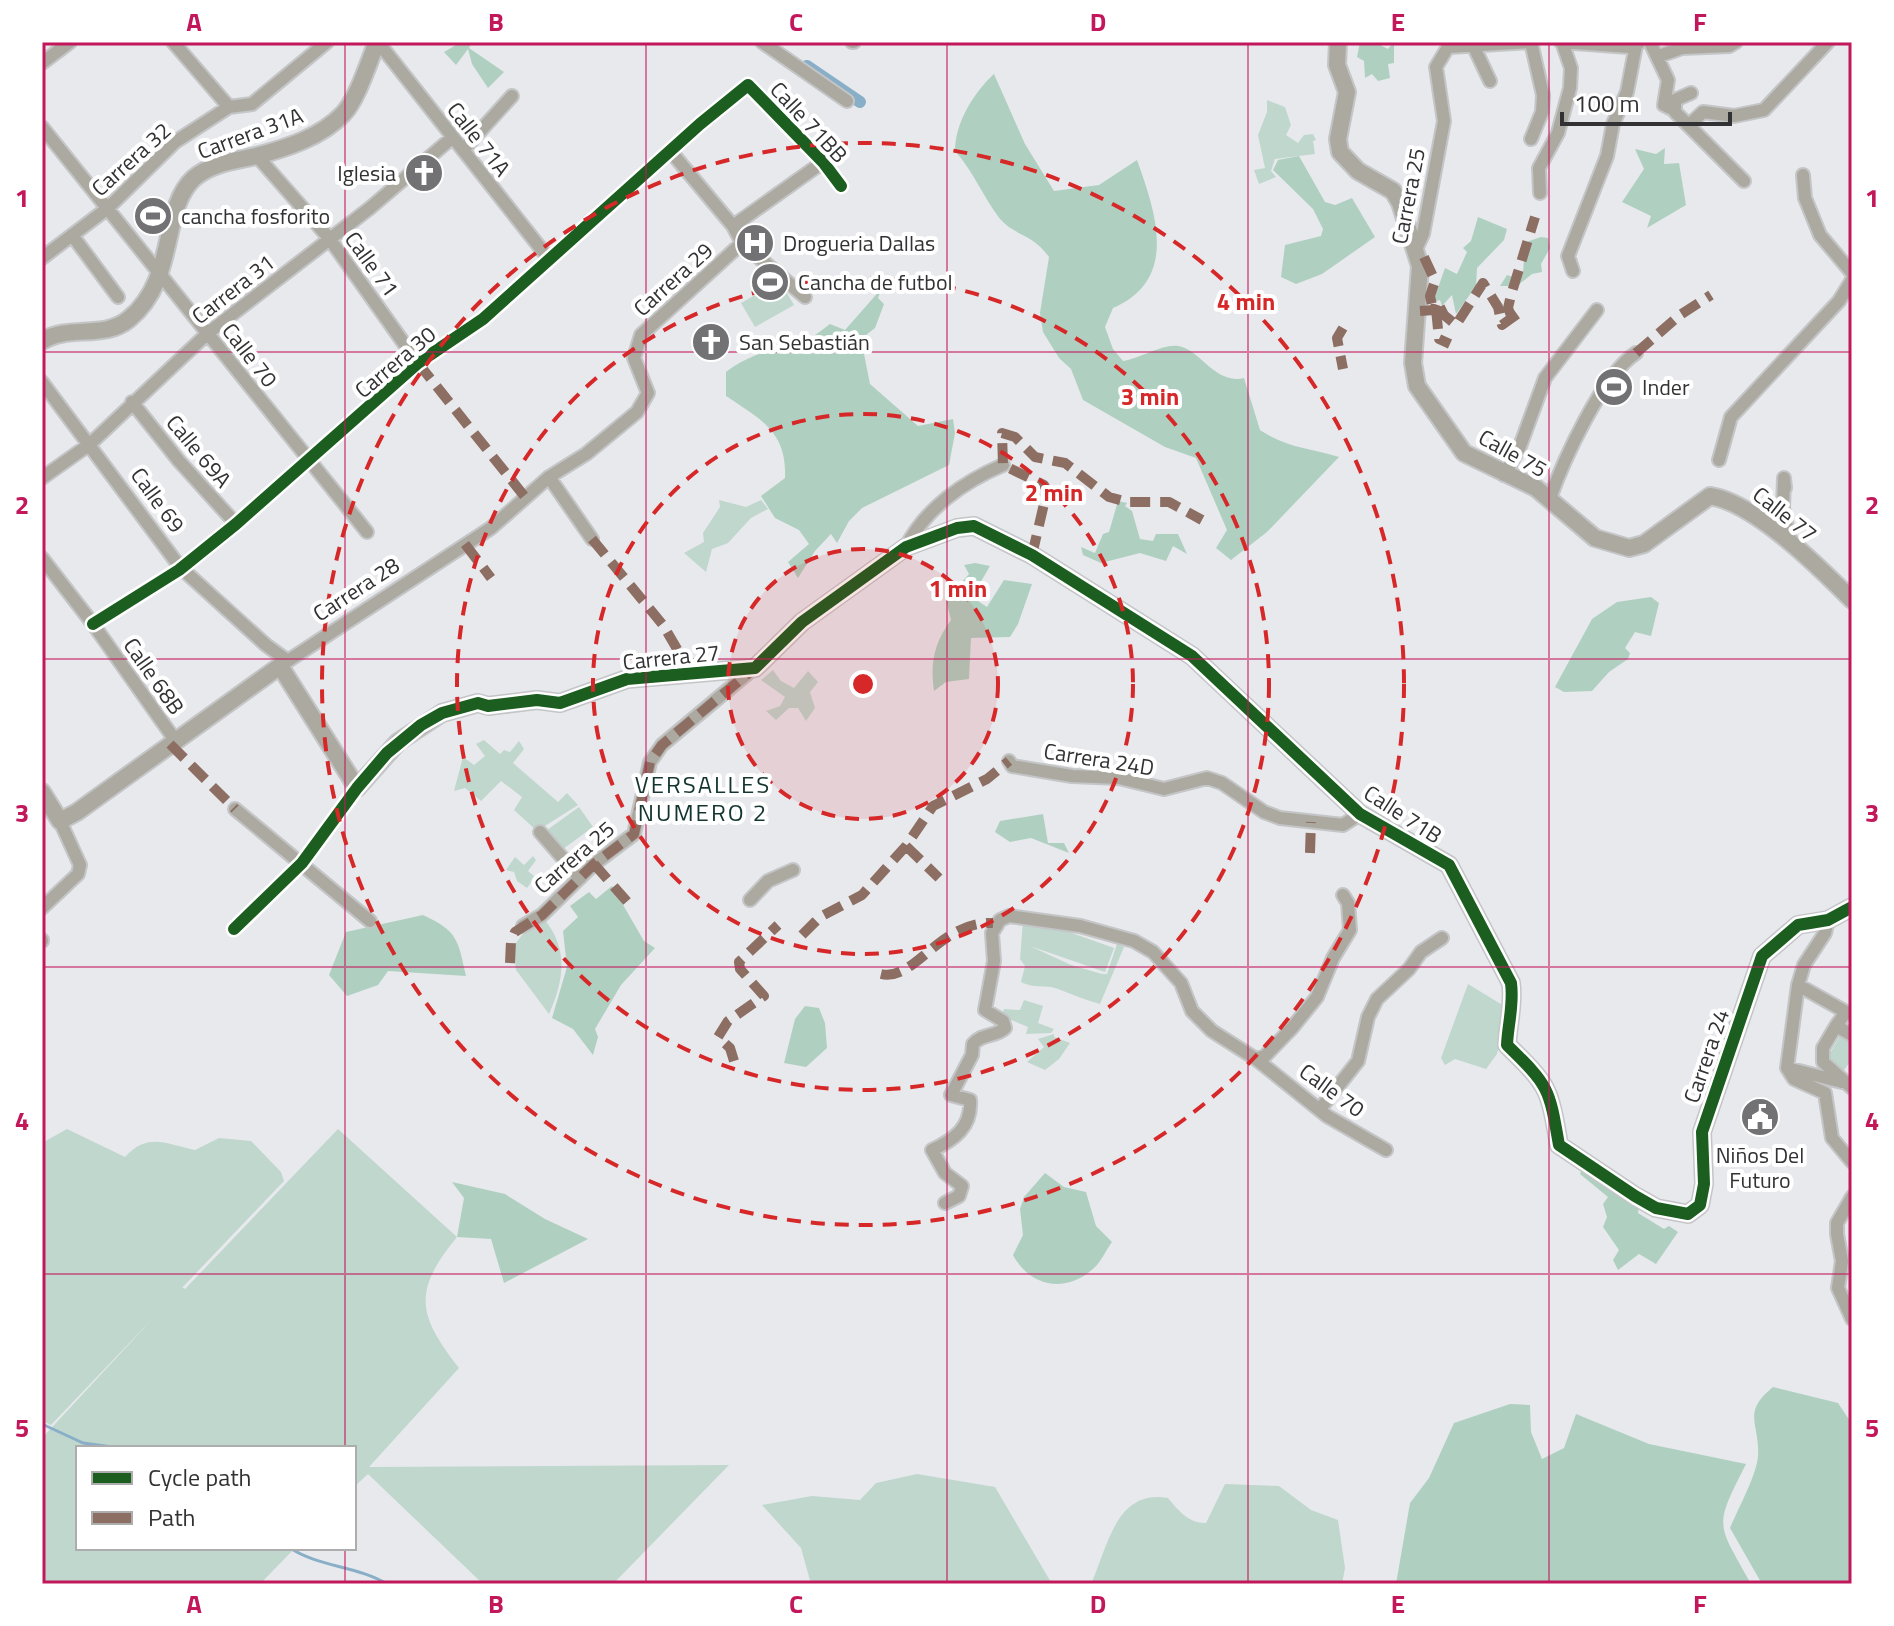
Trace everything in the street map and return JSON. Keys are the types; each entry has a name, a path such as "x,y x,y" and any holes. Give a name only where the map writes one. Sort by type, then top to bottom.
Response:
{"street":[{"path":"42,63 70,42"},
{"path":"173,42 229,107"},
{"name":"Carrera 32","path":"42,258 108,208 175,142 229,107 252,104 327,42"},
{"name":"Calle 71A","path":"378,42 549,259"},
{"name":"Carrera 31A","path":"42,341 64,331 113,329 125,323 144,304 160,276 189,184 205,170 312,137 343,114 378,42"},
{"path":"762,42 847,101"},
{"path":"1338,42 1337,65 1347,92 1338,139 1340,152 1358,171 1393,191 1417,247"},
{"path":"1450,44 1529,42 1543,95 1542,112 1531,139"},
{"path":"1540,193 1539,168 1558,133 1570,88 1571,68 1561,42 1639,43 1627,92 1613,124 1607,156 1568,256 1573,271"},
{"path":"1650,42 1668,80 1664,105 1670,108 1675,100 1691,93"},
{"path":"1659,56 1677,49 1729,46 1736,42"},
{"path":"1689,125 1703,112 1734,116 1764,110 1828,42"},
{"name":"Carrera 25","path":"1413,363 1421,287 1417,247 1423,234 1444,121 1436,67 1450,44"},
{"path":"1473,45 1490,81"},
{"name":"Carrera 30","path":"93,624 181,568 236,524 418,363 483,319 748,85"},
{"name":"Calle 71BB","path":"748,85 823,162 841,186"},
{"path":"463,150 512,96"},
{"path":"1675,100 1675,112 1744,181"},
{"name":"Calle 70","path":"42,127 367,532"},
{"name":"Carrera 31","path":"42,478 90,444 208,333 453,137"},
{"path":"672,153 733,226 742,243 805,297"},
{"name":"Calle 71","path":"257,156 329,238 418,363"},
{"name":"Carrera 29","path":"733,226 823,162"},
{"path":"1803,175 1805,198 1820,235 1852,273"},
{"path":"72,235 118,297"},
{"name":"Carrera 29","path":"648,393 634,358 641,335 742,243"},
{"path":"1719,460 1731,417 1839,301 1852,280"},
{"path":"1839,301 1847,301 1852,307"},
{"path":"1504,475 1519,449 1545,378 1597,310"},
{"path":"1549,501 1606,386 1623,361 1636,353"},
{"name":"Calle 75","path":"1413,363 1417,386 1428,406 1464,453 1536,488 1595,538 1629,548 1644,544 1710,496 1725,499"},
{"name":"Calle 69","path":"42,382 181,568 284,663 357,788"},
{"name":"Carrera 28","path":"51,814 77,812 284,663 491,528 549,477 586,454 637,412 648,393"},
{"name":"Calle 69A","path":"132,402 236,524"},
{"path":"755,668 802,622 906,547 928,515 948,496 975,476 1003,465"},
{"path":"549,477 592,539"},
{"path":"1785,488 1784,478 1783,508 1790,541"},
{"name":"Calle 77","path":"1725,499 1739,504 1790,541 1852,600"},
{"name":"Calle 71B","path":"906,547 957,528 974,526 1032,555 1192,656 1360,814 1449,865 1456,873 1473,914 1496,949 1511,983 1514,1004 1508,1019 1507,1045 1539,1076 1550,1094 1559,1145 1635,1196"},
{"name":"Calle 68B","path":"42,558 175,740"},
{"name":"Carrera 25","path":"523,926 542,915 580,878 634,834 650,762 662,745 755,668"},
{"name":"Carrera 27","path":"234,929 302,863 357,788 398,742 442,713 478,703 488,706 537,700 560,703 627,679 755,668"},
{"name":"Carrera 24D","path":"1009,761 1012,766 1119,778 1164,789 1207,778 1222,783 1264,812 1280,818 1343,825 1360,814"},
{"path":"42,792 80,865 78,874 42,908"},
{"path":"235,809 370,921"},
{"path":"540,832 580,878"},
{"path":"750,900 768,881 793,870"},
{"path":"1256,1059 1265,1056 1317,997 1333,958 1350,930 1348,903 1343,895"},
{"name":"Carrera 24","path":"1635,1196 1656,1208 1688,1214 1700,1205 1704,1184 1702,1132 1762,956 1798,925 1828,920 1852,907"},
{"name":"Calle 70","path":"945,1203 959,1196 962,1186 945,1173 932,1150 964,1129 971,1115 970,1100 951,1095 972,1055 973,1044 1005,1028 1003,1021 985,1010 994,961 992,933 1000,920 1009,916 1080,926 1134,941 1153,952 1181,983 1192,1011 1212,1031 1256,1059 1320,1109 1386,1150"},
{"path":"1828,920 1825,933 1804,965 1798,985 1787,1068 1794,1079 1825,1093 1832,1138 1852,1162"},
{"path":"1320,1109 1358,1061 1368,1017 1377,999 1409,969 1421,952 1442,938"},
{"path":"1798,985 1849,1014 1836,1026 1823,1048 1823,1062 1852,1088"},
{"path":"1836,1026 1852,1035"},
{"path":"1787,1068 1833,1079 1852,1088"},
{"path":"1852,1197 1837,1223 1842,1261 1838,1288 1852,1319"}],"green space":[{"path":"461,42 472,42 469,48 504,72 488,88 472,64 468,49 456,65 444,52"},
{"path":"1360,42 1374,42 1388,49 1394,42 1394,63 1388,64 1390,78 1378,81 1372,74 1365,78 1364,61 1357,57"},
{"path":"994,74 1025,144 1054,191 1099,185 1137,160 1151,202 1157,243 1155,263 1147,281 1134,296 1113,308 1105,327 1113,349 1123,361 1165,347 1186,349 1216,372 1234,379 1244,378 1260,430 1289,444 1339,457 1267,532 1231,560 1216,548 1227,530 1196,458 1165,447 1083,400 1071,369 1059,358 1043,332 1040,313 1049,257 1037,244 1000,219 955,151 958,130 967,109"},
{"path":"1267,100 1285,107 1291,125 1286,135 1298,143 1304,135 1313,134 1315,154 1275,159 1271,171 1276,177 1259,184 1254,170 1265,168 1258,135 1267,112"},
{"path":"1665,148 1664,164 1679,163 1686,205 1647,228 1651,216 1622,202 1644,169 1635,149 1656,154"},
{"path":"1299,156 1325,202 1335,205 1352,198 1375,237 1322,274 1296,284 1281,277 1285,245 1321,236 1323,229 1313,209 1273,170 1278,160"},
{"path":"1478,217 1507,229 1504,240 1477,268 1476,286 1456,314 1452,295 1442,306 1440,300 1433,302 1445,268 1457,274 1467,252 1463,248 1471,241"},
{"path":"1548,238 1550,248 1541,264 1542,272 1532,274 1517,286 1500,286 1507,275 1513,277 1523,273 1524,259 1520,257 1523,243"},
{"path":"780,281 794,305 755,327 741,303"},
{"path":"882,288 878,298 884,304 875,328 861,339 870,384 918,426 953,419 955,433 949,465 862,508 849,521 837,543 831,534 815,551 798,578 788,562 809,544 799,530 775,518 761,496 785,478 781,449 769,428 726,396 726,372 802,335 810,339 830,324 845,330"},
{"path":"719,500 746,507 761,500 768,509 751,518 728,543 712,549 706,572 684,553 704,542 703,533 720,507"},
{"path":"1118,501 1127,503 1125,506 1132,511 1140,539 1153,541 1156,534 1178,534 1187,554 1173,546 1166,561 1140,553 1101,563 1083,555 1081,547 1095,553 1103,534 1109,532"},
{"path":"975,563 990,566 972,597 987,607 1004,580 1032,584 1018,624 1010,637 971,638 969,679 946,682 934,691 935,654 951,620 946,600 969,574 964,565"},
{"path":"1651,597 1659,603 1651,636 1635,632 1625,648 1630,653 1628,659 1609,672 1592,691 1564,692 1555,687 1592,619 1617,602"},
{"path":"773,670 781,681 794,688 808,671 818,682 810,692 815,708 806,721 798,708 789,708 776,720 766,711 780,706 785,697 761,680"},
{"path":"484,740 500,754 504,750 510,752 519,741 524,749 513,763 558,802 567,793 578,805 537,831 514,810 522,797 501,781 481,801 465,788 454,791 463,757 474,765 485,756 476,744"},
{"path":"579,807 593,827 559,852 543,833"},
{"path":"1043,814 1048,843 1064,843 1069,853 1031,838 1010,842 995,832 1000,821"},
{"path":"533,856 536,860 528,871 535,877 527,888 517,881 514,872 506,870 515,857 524,865"},
{"path":"612,886 644,941 655,948 621,985 595,1029 598,1037 593,1055 573,1029 552,1018 567,967 563,931 578,917 570,906 589,892 596,899"},
{"path":"423,915 443,926 455,938 466,976 388,971 378,985 347,996 329,975 346,932"},
{"path":"544,919 557,942 562,965 549,1014 516,970 513,947 525,931"},
{"path":"1023,921 1058,928 1114,948 1105,972 1030,946 1071,965 1102,974 1107,974 1117,944 1124,947 1100,1004 1053,988 1021,982 1025,966 1020,959"},
{"path":"1468,984 1509,1009 1497,1054 1486,1069 1455,1059 1445,1065 1441,1058"},
{"path":"1024,1000 1043,1006 1038,1023 1054,1029 1051,1033 1026,1034 1028,1027 1002,1016 1004,1009 1020,1010"},
{"path":"805,1006 819,1008 825,1023 827,1048 806,1067 784,1063 795,1019"},
{"path":"1054,1034 1054,1037 1070,1043 1059,1059 1045,1070 1027,1062 1044,1047 1038,1039"},
{"path":"1841,1034 1852,1041 1852,1059 1842,1073 1826,1060"},
{"path":"67,1129 125,1157 133,1149 150,1142 195,1150 219,1138 251,1141 281,1172 284,1181 51,1425 42,1421 42,1143"},
{"path":"338,1129 457,1237 432,1274 426,1304 435,1333 459,1368 369,1467 729,1465 613,1584 483,1584 368,1474 356,1485 356,1446 76,1446 76,1550 293,1550 260,1584 42,1584 42,1438 182,1287 185,1289"},
{"path":"1586,1158 1639,1206 1638,1213 1664,1229 1669,1226 1678,1232 1656,1264 1639,1254 1618,1270 1613,1260 1619,1250 1603,1227 1607,1217 1603,1204 1608,1197 1580,1174"},
{"path":"1045,1173 1064,1187 1086,1192 1096,1226 1112,1242 1094,1268 1061,1284 1039,1280 1029,1274 1013,1255 1023,1235 1020,1209 1024,1197"},
{"path":"452,1182 505,1194 545,1219 588,1239 504,1283 491,1239 457,1237 464,1198"},
{"path":"1773,1387 1838,1403 1852,1424 1852,1584 1762,1584 1730,1528 1757,1463 1754,1419 1757,1404"},
{"path":"1510,1404 1530,1405 1531,1432 1542,1459 1564,1448 1576,1414 1649,1444 1746,1464 1728,1501 1723,1525 1731,1548 1751,1584 1396,1584 1410,1503 1429,1478 1454,1423"},
{"path":"917,1474 995,1487 1052,1584 811,1584 801,1548 762,1505 812,1496 860,1500 876,1483"},
{"path":"1225,1484 1279,1486 1311,1510 1338,1520 1345,1568 1342,1584 1091,1584 1116,1523 1136,1502 1168,1498 1189,1519 1206,1523"}],"waterway":[{"path":"807,66 860,102"},
{"path":"42,1424 83,1443 105,1446"},
{"path":"294,1550 387,1584"}],"marked path":[{"path":"1512,318 1508,308 1535,217"},
{"path":"1424,257 1435,281 1430,296 1433,310"},
{"path":"1420,311 1434,310 1437,301 1444,315 1456,325 1483,283 1498,307 1502,325 1520,312"},
{"path":"1636,353 1680,315 1711,295"},
{"path":"1436,309 1439,339 1450,344"},
{"path":"1343,328 1337,338 1343,369"},
{"path":"418,363 525,497"},
{"path":"1032,555 1047,491 1044,485 1003,465 1002,433 1015,437 1035,457 1065,463 1109,497 1127,502 1169,502 1202,520"},
{"path":"592,539 663,625 691,673"},
{"path":"465,544 491,578"},
{"path":"510,963 511,941 515,932 542,915 594,864 634,834 650,762 662,745 752,670"},
{"path":"170,744 235,809"},
{"path":"802,935 820,917 862,895 906,846 933,806 987,779 1009,761"},
{"path":"1310,853 1311,822"},
{"path":"906,846 939,878"},
{"path":"594,864 631,906 630,909"},
{"path":"881,974 893,974 905,969 958,931 993,923"},
{"path":"734,1061 730,1048 718,1037 728,1021 764,996 740,969 739,962 778,925"}],"cycle path":[{"path":"93,624 179,570 236,524 418,363 483,319 700,124 748,85 823,162 841,186"},
{"path":"234,929 302,863 387,753 421,725 442,713 478,703 488,706 537,700 560,703 627,679 755,668 802,622 906,547 957,528 974,526 1032,555 1192,656 1360,814 1449,865 1511,983 1507,1045 1545,1089 1553,1111 1559,1145 1656,1208 1688,1214 1700,1205 1704,1184 1702,1132 1762,956 1798,925 1828,920 1852,907"}],"place":[{"name":"Iglesia","path":"424,173"},
{"name":"cancha fosforito","path":"153,216"},
{"name":"Drogueria Dallas","path":"755,243"},
{"name":"Cancha de futbol","path":"770,282"},
{"name":"San Sebastián","path":"711,342"},
{"name":"Inder","path":"1614,387"},
{"name":"Niños Del Futuro","path":"1760,1117"}],"district":[{"name":"VERSALLES NUMERO 2","path":"703,798"}]}
